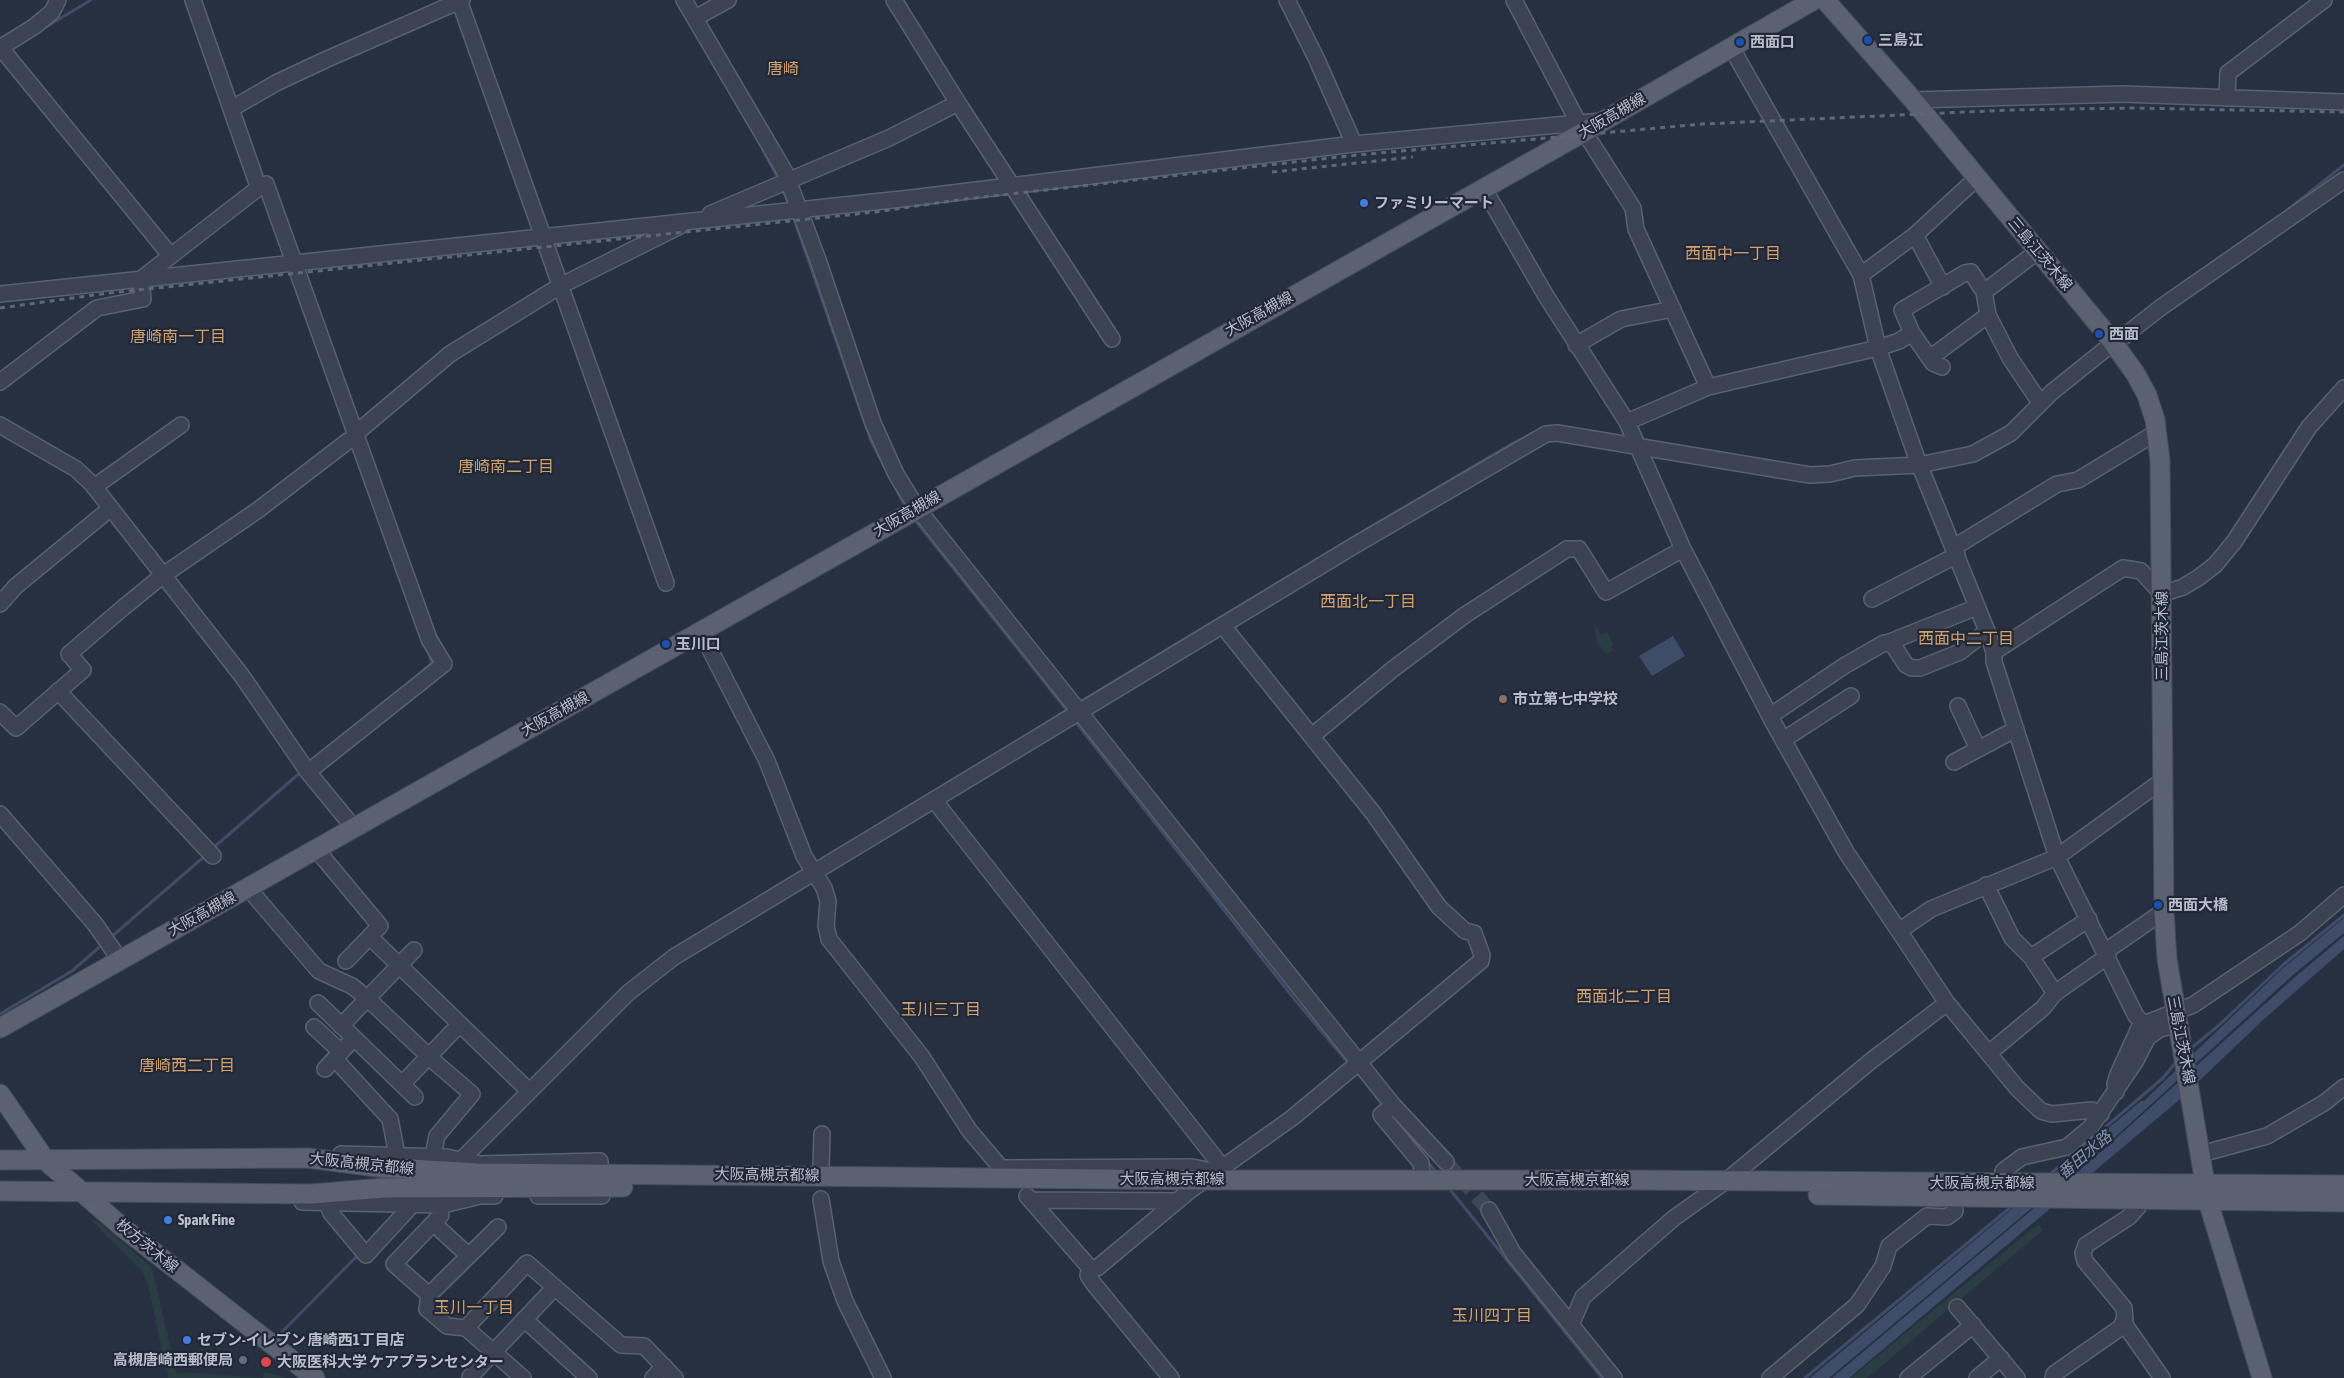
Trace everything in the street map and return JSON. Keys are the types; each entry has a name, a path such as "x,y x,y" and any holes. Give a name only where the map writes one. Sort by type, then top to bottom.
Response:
{"main road":[{"name":"大阪高槻線","path":"0,1028 1483,188 1582,127 1605,120 1814,0"},
{"name":"三島江茨木線","path":"1825,0 1913,100 2111,340 2135,373 2147,395 2157,432 2160,460 2164,912 2167,959 2176,1018 2193,1102 2207,1193 2262,1378"},
{"name":"枚方茨木線","path":"0,1094 46,1161 296,1372 315,1378"},
{"name":"大阪高槻京都線","path":"0,1160 308,1158 377,1167 478,1173 1215,1173 1424,1179 2099,1184 2344,1202"},
{"name":"大阪高槻京都線","path":"0,1191 311,1194 384,1188 481,1186 1182,1196 1708,1193 2140,1200 2207,1193 2344,1186"}],"street":[{"path":"58,0 52,12 36,26 0,47 170,255"},
{"path":"193,0 258,186"},
{"path":"684,0 788,182 818,260 872,423 896,474 917,508 1393,1105 1446,1162"},
{"path":"695,18 728,0"},
{"path":"894,0 958,103 1112,339"},
{"path":"1287,0 1317,60 1354,144"},
{"path":"1514,0 1582,127 1633,208 1636,229 1708,387"},
{"path":"2227,98 2228,73 2306,5 2324,0"},
{"path":"231,109 276,83 460,1 666,583"},
{"path":"1731,47 1860,275 1878,348 1919,465 1987,632 1994,652 1994,662 2057,857 2107,954 2136,1016 2144,1024"},
{"path":"1913,100 2123,94 2344,102"},
{"path":"0,712 16,728 83,670 69,654 162,576 258,510 355,437 450,354 560,286 694,220 889,138 958,103"},
{"path":"0,294 1013,186 1354,144 1582,127"},
{"path":"1860,275 1915,234 1977,178"},
{"path":"461,1160 628,993 654,970 1222,626 1546,434 1558,433 1810,475 1830,474 1855,468 1919,465 1973,454 2011,433 2058,387 2111,340 2122,337 2160,308 2344,180"},
{"path":"141,279 257,189 258,186 266,184 355,437 429,639 444,664 308,772"},
{"path":"1483,188 1576,344 1627,422 1683,549 1770,716 1846,852 1947,1003 2017,1088 2041,1111 2052,1114 2092,1110 2101,1114"},
{"path":"1915,234 1943,287"},
{"path":"1984,292 2038,251"},
{"path":"1988,315 1936,363 1912,333 1902,310 1965,273 1971,272 1984,292 1988,315 2010,358 2037,398"},
{"path":"0,382 97,308 143,299 141,279"},
{"path":"1576,344 1621,319 1672,309"},
{"path":"1627,422 1708,387 1878,348 1899,341 1912,333"},
{"path":"1994,652 2123,568 2141,571 2162,594 2183,587 2215,565 2262,501 2310,427 2344,388"},
{"path":"0,425 76,469 94,487 242,676 308,772 354,828"},
{"path":"94,487 181,425"},
{"path":"1872,599 1955,552 2057,484 2078,480 2157,432"},
{"path":"0,604 16,586 111,508"},
{"path":"1312,736 1393,669 1458,620 1568,550 1579,549 1606,592 1683,549"},
{"path":"1770,716 1844,666 1884,643 1977,607"},
{"path":"1182,1196 1029,1197 1090,1268 1097,1268 1182,1196 1292,1118 1481,961 1482,954 1474,933 1465,931 1440,907 1373,813 1222,626"},
{"path":"701,632 767,761 804,856 815,872 828,901 826,926 829,939 922,1057 969,1130 1001,1168 1192,1167 1215,1173"},
{"path":"1887,643 1895,648 1906,665 1912,668 1920,668 1960,652 1987,632"},
{"path":"58,691 213,856"},
{"path":"1783,740 1851,696"},
{"path":"1958,706 1978,749"},
{"path":"1954,762 2016,729"},
{"path":"1899,931 1931,909 2057,857 2163,780"},
{"path":"934,800 1215,1173"},
{"path":"0,814 95,924 120,960"},
{"path":"316,849 380,926 346,961"},
{"path":"1986,885 2012,938 2031,957 2055,993"},
{"path":"248,888 319,971 352,986 367,998 428,1056 472,1094 436,1136 433,1156"},
{"path":"2003,1171 2022,1157 2067,1147 2090,1128 2101,1114 2148,1037 2292,938 2344,895"},
{"path":"1989,1053 2043,1008 2055,993 2164,912"},
{"path":"2031,957 2089,919"},
{"path":"370,937 529,1091"},
{"path":"341,1026 414,950"},
{"path":"318,1003 415,1097"},
{"path":"1572,1325 1583,1297 1674,1218 1726,1181 1872,1060 1947,1003"},
{"path":"2116,1092 2115,1084 2118,1074 2139,1028 2144,1024 2176,1018"},
{"path":"402,1084 460,1024"},
{"path":"314,1026 334,1060 390,1119 397,1155"},
{"path":"334,1060 354,1038"},
{"path":"2201,1154 2267,1136 2324,1102 2344,1087"},
{"path":"1393,1105 1381,1115 1421,1163 1424,1179"},
{"path":"821,1168 822,1134"},
{"path":"341,1154 433,1156 480,1164 600,1161 600,1167"},
{"path":"259,1194 301,1202 443,1205 480,1196 602,1196 602,1191"},
{"path":"821,1199 831,1260 842,1293 883,1378"},
{"path":"2053,1378 2054,1374 2120,1328 2124,1322 2124,1308 2085,1261 2083,1254 2086,1245 2129,1217 2138,1207 2140,1200"},
{"path":"327,1203 331,1213 366,1255 413,1204"},
{"path":"1489,1210 1513,1253 1614,1378"},
{"path":"1770,1378 1857,1305 1883,1266 1889,1246 1927,1216 1947,1216 1955,1211"},
{"path":"429,1295 394,1264 437,1219 470,1256"},
{"path":"498,1228 429,1295 427,1309 446,1326 466,1328 523,1378"},
{"path":"466,1328 527,1263 621,1345 644,1346 675,1378"},
{"path":"1090,1268 1088,1275 1093,1283 1171,1378"},
{"path":"470,1377 555,1287"},
{"path":"1957,1307 2017,1378"},
{"path":"524,1320 589,1378"},
{"path":"2124,1322 2162,1378"},
{"path":"1908,1378 1973,1325"},
{"path":"1977,1378 2001,1358"},
{"path":"652,1378 664,1366"}],"green space":[{"path":"1595,625 1601,635 1607,632 1613,644 1611,647 1613,650 1607,654 1597,643"},
{"path":"90,1219 98,1222 152,1268 176,1372 263,1378 168,1378 148,1285 143,1273"},
{"path":"2038,1224 2043,1230 1867,1378 1851,1378"},
{"path":"264,1372 286,1378 263,1378"}],"water":[{"path":"1673,636 1685,656 1652,676 1639,656"},
{"name":"番田水路","path":"2344,918 2344,933 2294,974 2101,1150 1829,1378 1810,1378 2141,1101 2144,1101 2282,969"},
{"path":"2344,936 2344,949 2264,1019 2179,1100 1849,1378 1832,1378 2102,1151 2295,977"}],"waterway":[{"path":"46,27 91,0"},
{"path":"763,150 779,180"},
{"path":"2281,215 2344,165"},
{"path":"782,188 789,205"},
{"path":"793,216 871,441 906,508"},
{"path":"1557,426 1613,435"},
{"path":"1078,703 1372,526 1515,442 1544,428"},
{"path":"914,519 1069,713"},
{"path":"409,683 432,663 427,648"},
{"path":"1029,734 1068,709"},
{"path":"1074,720 1295,1000 1350,1065"},
{"path":"212,849 302,771"},
{"path":"110,938 206,855"},
{"path":"770,890 805,869"},
{"path":"2189,1050 2218,1026 2284,964 2344,915"},
{"path":"0,1014 72,971 104,943"},
{"name":"番田水路","path":"2048,1176 2163,1078 2177,1061"},
{"path":"1356,1071 1385,1108"},
{"path":"1427,1161 1436,1172"},
{"path":"1448,1187 1602,1378"},
{"path":"1805,1378 2012,1206"},
{"path":"276,1338 359,1254"}],"tunnel":[{"path":"1446,1162 1489,1210"}],"railway":[{"path":"0,308 109,293 875,212 965,199 1357,155 1702,124 2010,110 2133,108 2344,112"},
{"path":"1272,172 1413,157"}],"place":[{"name":"三島江","path":"1868,40"},
{"name":"西面口","path":"1740,42"},
{"name":"ファミリーマート","path":"1364,203"},
{"name":"西面","path":"2099,334"},
{"name":"玉川口","path":"666,644"},
{"name":"市立第七中学校","path":"1503,699"},
{"name":"西面大橋","path":"2158,905"},
{"name":"Spark Fine","path":"168,1220"},
{"name":"セブン-イレブン 唐崎西1丁目店","path":"187,1340"},
{"name":"高槻唐崎西郵便局","path":"243,1360"},
{"name":"大阪医科大学 ケアプランセンター","path":"266,1362"}],"district":[{"name":"唐崎","path":"783,69"},
{"name":"西面中一丁目","path":"1733,254"},
{"name":"唐崎南一丁目","path":"178,337"},
{"name":"唐崎南二丁目","path":"506,467"},
{"name":"西面北一丁目","path":"1368,602"},
{"name":"西面中二丁目","path":"1966,639"},
{"name":"西面北二丁目","path":"1624,997"},
{"name":"玉川三丁目","path":"941,1010"},
{"name":"唐崎西二丁目","path":"187,1066"},
{"name":"玉川一丁目","path":"474,1308"},
{"name":"玉川四丁目","path":"1492,1316"}]}
